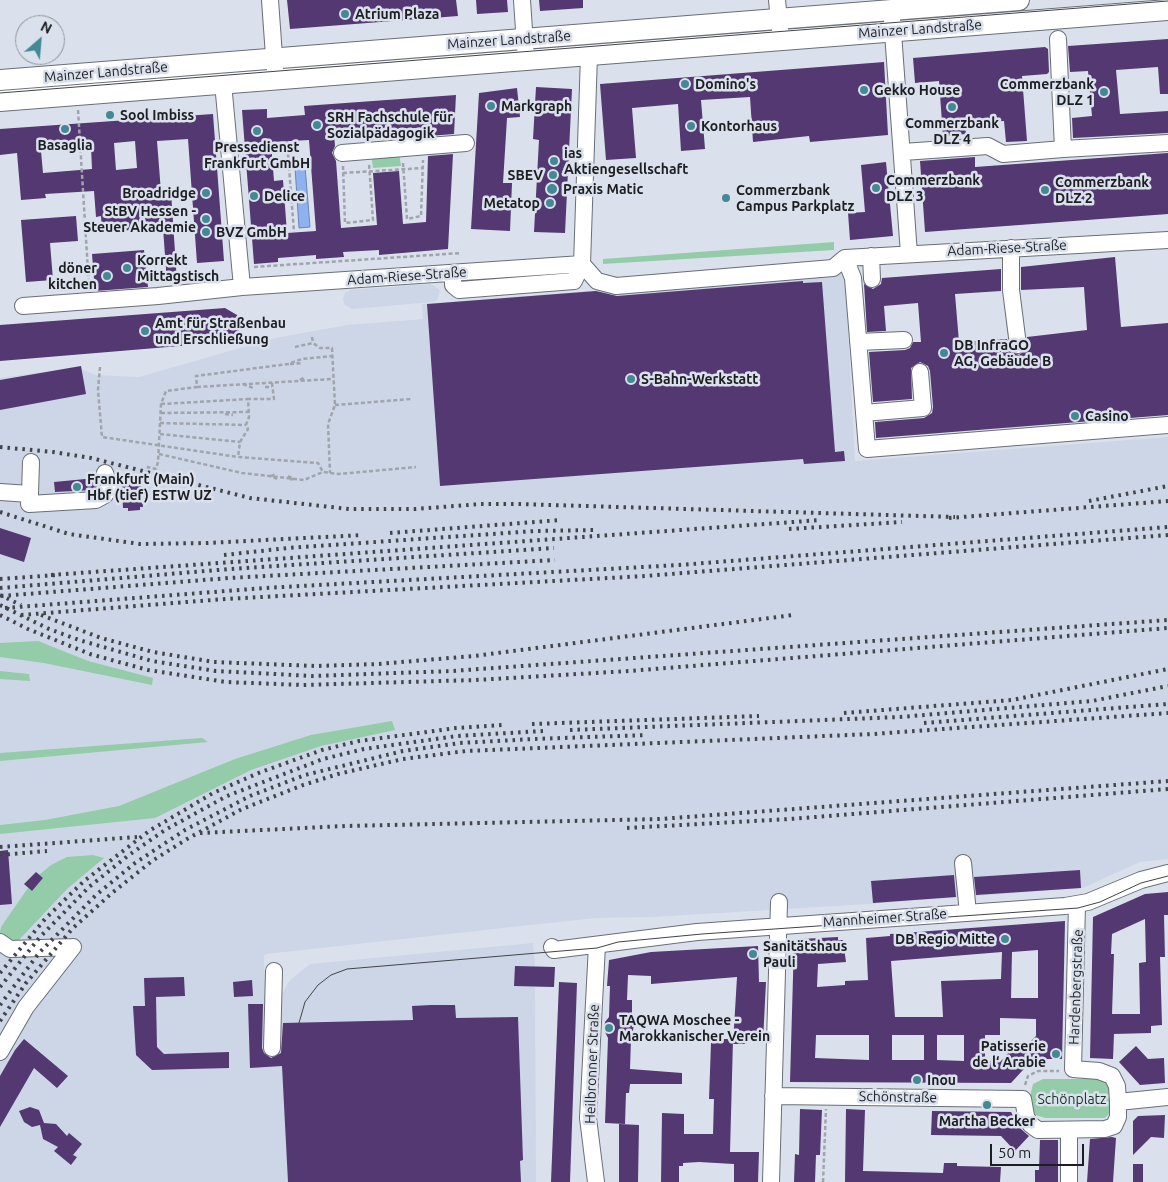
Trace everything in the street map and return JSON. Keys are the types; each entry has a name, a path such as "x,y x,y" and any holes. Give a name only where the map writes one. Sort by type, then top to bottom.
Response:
{"main road":[{"name":"Mainzer Landstraße","path":"0,80 525,39 778,10 892,10 1019,0"},
{"name":"Mainzer Landstraße","path":"0,100 1168,10"}],"street":[{"path":"270,0 275,79"},
{"path":"522,0 526,60"},
{"path":"778,10 780,40"},
{"path":"892,10 909,254"},
{"path":"1058,39 1062,149"},
{"path":"589,55 582,264 597,281 616,286 833,268 845,258 853,278 867,449 1168,425"},
{"path":"25,78 27,98"},
{"path":"223,83 242,287"},
{"path":"342,153 466,143"},
{"path":"903,152 988,146 1003,154 1168,143"},
{"name":"Adam-Riese-Straße","path":"845,258 1168,240"},
{"path":"1011,248 1011,290 1018,345"},
{"path":"871,256 872,279"},
{"name":"Adam-Riese-Straße","path":"23,306 242,287 582,264"},
{"path":"858,342 904,340"},
{"path":"864,413 923,408 920,372"},
{"path":"31,462 29,504 96,500 105,495 110,486 105,473"},
{"path":"0,492 30,494"},
{"path":"963,863 968,913"},
{"name":"Mannheimer Straße","path":"552,946 554,950 597,945 631,938 779,925 870,912 968,913 1077,904 1099,899 1141,880 1168,873"},
{"path":"771,1182 780,902"},
{"name":"Hardenbergstraße","path":"1073,1069 1077,904"},
{"path":"0,942 10,949 73,948 5,1027 0,1052"},
{"name":"Heilbronner Straße","path":"596,1182 588,1118 597,945"},
{"path":"272,1048 274,971"},
{"path":"1023,1099 1026,1116 1030,1124 1038,1130 1069,1131 1105,1129 1114,1126 1118,1117 1118,1102 1117,1086 1112,1076 1099,1071 1073,1069"},
{"name":"Schönstraße","path":"774,1096 1023,1099"},
{"path":"1118,1102 1168,1097"},
{"path":"1069,1131 1069,1182"}],"path":[{"path":"78,108 90,301"},
{"path":"242,147 287,143 294,232"},
{"path":"402,149 407,219 421,216 424,147"},
{"path":"342,153 345,223 373,220 368,152"},
{"path":"343,173 423,168"},
{"path":"240,268 461,253"},
{"path":"312,337 313,345"},
{"path":"302,347 295,347 313,345 320,348 332,348 334,372 332,378 335,405 328,424 330,473"},
{"path":"288,364 302,359 333,356"},
{"path":"314,360 322,357"},
{"path":"197,387 196,376 304,363"},
{"path":"100,367 98,390 102,437 270,460 318,463 323,472"},
{"path":"300,380 305,377"},
{"path":"316,377 322,380"},
{"path":"265,387 300,380 332,378"},
{"path":"243,384 253,388"},
{"path":"144,481 148,467 156,469 159,454 161,404 166,391 243,384 272,385"},
{"path":"225,402 274,399 272,385"},
{"path":"244,402 248,400"},
{"path":"239,456 240,442 248,429 245,426 249,413 248,400"},
{"path":"335,405 411,400"},
{"path":"161,404 232,402"},
{"path":"161,413 249,413"},
{"path":"244,415 249,413"},
{"path":"224,414 233,415"},
{"path":"160,423 245,426"},
{"path":"226,426 233,428"},
{"path":"160,434 240,442"},
{"path":"213,452 221,452"},
{"path":"232,453 239,456"},
{"path":"159,454 242,473 304,480 323,472 416,468"},
{"path":"270,460 278,462"},
{"path":"290,462 300,463"},
{"path":"271,476 277,474"},
{"path":"271,476 277,479"},
{"path":"288,476 294,479"},
{"path":"288,480 294,479"},
{"path":"1023,1099 1028,1076 1038,1071 1073,1069"},
{"path":"823,1182 826,1105"}],"shaded area":[{"path":"845,271 855,461 1168,437 1168,859 1140,862 1083,888 869,904 653,917 595,918 266,954 264,956 267,1053 281,1052 280,1023 283,992 290,980 310,964 533,943 535,966 555,967 554,987 535,987 536,1182 0,1182 0,378 76,367 96,375 139,377 275,338 347,325 423,319 422,304"},
{"path":"431,284 440,290 437,301 352,309 345,305 343,299 345,293 350,290"}],"green space":[{"path":"399,152 401,166 373,168 371,154"},
{"path":"834,242 834,250 603,264 603,259"},
{"path":"38,641 88,661 153,678 152,685 44,663 0,657 0,643"},
{"path":"0,671 29,674 30,681 0,679"},
{"path":"392,721 395,730 321,746 251,770 155,818 0,834 0,825 45,820 119,806 235,759 311,735"},
{"path":"202,738 208,742 0,761 0,753"},
{"path":"93,855 104,858 67,889 17,942 4,937 0,933 1,927 28,888 32,891 43,878 39,875 51,865 67,857"},
{"name":"Schönplatz","path":"1043,1079 1096,1079 1107,1083 1111,1090 1111,1112 1105,1118 1045,1118 1036,1115 1030,1109 1031,1092 1033,1084"}],"water":[{"path":"305,166 310,227 299,228 295,167"}],"building":[{"name":"Atrium Plaza","path":"287,0 456,0 458,16 290,29"},
{"path":"476,0 507,0 508,12 477,14"},
{"path":"539,0 583,0 583,8 540,11"},
{"name":"Commerzbank DLZ 1","path":"1168,39 1168,94 1160,94 1158,67 1116,70 1120,114 1168,111 1168,133 1073,138 1072,118 1092,116 1088,71 1070,72 1068,46"},
{"name":"Commerzbank DLZ 4","path":"1045,47 1048,49 1049,72 1047,74 1022,76 1027,141 1006,142 1004,121 965,123 966,134 943,136 939,81 915,83 913,58"},
{"path":"884,62 888,135 810,142 809,136 753,142 750,97 701,100 705,149 681,151 678,104 632,108 636,158 606,160 600,84"},
{"path":"536,87 572,89 565,233 534,232 539,140 533,139"},
{"path":"517,88 520,117 507,118 503,183 512,183 510,231 471,229 479,93"},
{"path":"456,95 454,134 429,136 429,127 334,134 335,146 332,153 336,161 341,228 377,225 373,173 399,171 403,224 426,222 428,156 453,154 448,249 379,255 379,250 343,252 344,257 316,259 316,255 278,258 278,262 254,264 242,110 267,109 267,118 305,115 304,106","holes":["309,140 316,231 287,233 283,180 274,181 271,142"]},
{"path":"213,114 224,261 197,263 188,139 157,141 161,192 171,192 177,282 167,283 163,228 102,232 101,216 96,217 94,191 45,194 46,198 21,200 17,153 0,155 0,129","holes":["135,141 137,168 116,170 114,143","91,147 92,169 43,173 41,151"]},
{"name":"Commerzbank DLZ 2","path":"1168,153 1168,214 925,232 920,161 975,157 975,167"},
{"name":"Commerzbank DLZ 3","path":"886,162 893,236 850,240 848,213 865,212 861,165"},
{"path":"76,216 78,241 50,243 53,280 26,282 21,220"},
{"path":"144,250 148,287 95,291 92,254"},
{"path":"1115,257 1121,327 1168,323 1168,415 876,438 875,422 924,418 932,413 933,407 930,371 928,366 920,362 911,368 912,399 873,402 869,352 905,350 910,348 913,342 921,342 918,303 884,306 886,331 867,332 864,284 873,289 881,284 882,278 1001,269 1001,291 955,294 959,342 1007,339 1010,351 1019,355 1027,349 1027,337 1087,330 1084,287 1021,290 1021,267"},
{"name":"S-Bahn-Werkstatt","path":"803,281 803,283 822,282 835,452 844,451 845,461 804,464 803,459 440,486 427,304 596,291 617,296"},
{"path":"225,308 237,315 240,322 239,331 228,342 0,361 0,325"},
{"path":"81,366 86,394 0,410 0,380"},
{"name":"Frankfurt (Main) Hbf (tief) ESTW UZ","path":"96,478 99,485 93,490 55,492 54,482"},
{"path":"141,483 143,507 140,507 140,510 128,511 128,508 123,508 122,484"},
{"path":"0,528 31,538 24,562 0,554"},
{"path":"8,850 12,904 0,905 0,851"},
{"path":"1080,870 1081,888 976,895 974,877"},
{"path":"36,872 43,878 32,891 24,884"},
{"path":"954,875 956,897 873,903 871,881"},
{"path":"1168,892 1168,915 1164,915 1165,957 1160,957 1162,1025 1151,1026 1151,1033 1114,1034 1113,1059 1090,1058 1093,917 1145,894","holes":["1145,919 1146,962 1139,963 1140,1014 1112,1014 1114,954 1111,954 1112,934"]},
{"path":"1065,921 1062,1059 1033,1059 1011,1083 790,1082 794,942 801,942 801,939 838,937 838,940 843,940 846,962 818,964 817,987 845,985 845,981 868,980 866,938 890,936 890,934","holes":["1038,950 1038,998 1011,998 1012,952","1002,952 1001,979 941,981 943,1017 895,1017 891,961","1000,1018 1036,1019 1036,1036 1028,1044 1020,1044 1012,1053 1010,1051 1001,1061 985,1061 985,1035 1000,1035","816,1035 869,1035 869,1060 815,1058","892,1035 924,1035 924,1060 892,1060","937,1035 964,1035 964,1061 937,1060"]},
{"path":"758,946 759,982 766,982 763,1041 746,1040 745,1044 733,1044 737,977 651,984 651,976 628,975 627,1000 632,1000 632,1020 634,1026 631,1038 630,1069 682,1073 682,1084 630,1084 629,1093 626,1093 625,1124 605,1123 608,1038 604,1030 605,1022 609,1017 610,986 607,986 609,960 651,952"},
{"path":"515,966 555,967 554,987 514,986"},
{"path":"184,977 185,996 156,997 157,1047 164,1054 229,1052 229,1068 152,1070 136,1055 133,1006 145,1006 144,978"},
{"path":"252,980 253,996 234,997 233,982"},
{"path":"559,982 577,983 570,1182 551,1182"},
{"path":"248,1004 263,1004 262,1048 264,1053 271,1058 281,1053 283,1023 413,1020 412,1006 431,1005 455,1005 456,1018 518,1017 523,1160 520,1161 521,1182 288,1182 282,1066 250,1068"},
{"path":"24,1039 68,1076 57,1088 34,1068 0,1127 0,1076 15,1050"},
{"path":"724,1039 733,1039 730,1152 759,1152 758,1182 734,1182 734,1164 699,1162 683,1163 683,1166 679,1166 679,1182 661,1182 662,1113 684,1114 684,1134 713,1134 714,1099 709,1099 711,1043 723,1043"},
{"path":"1136,1046 1148,1059 1164,1058 1165,1083 1140,1085 1119,1062"},
{"path":"30,1107 39,1110 44,1123 56,1124 67,1136 69,1133 82,1144 73,1155 77,1157 71,1165 54,1151 58,1147 43,1139 40,1125 32,1127 24,1122 19,1111"},
{"path":"800,1109 822,1110 820,1155 816,1155 815,1182 794,1182 795,1154 799,1155"},
{"path":"846,1109 865,1110 863,1171 943,1173 944,1163 957,1163 957,1166 1001,1167 1000,1182 845,1182"},
{"path":"932,1111 1011,1112 1021,1129 1029,1136 1015,1151 1001,1136 931,1135"},
{"path":"1165,1115 1164,1138 1151,1137 1133,1155 1133,1121 1138,1116"},
{"path":"619,1124 639,1125 638,1182 619,1182"},
{"path":"1116,1138 1113,1182 1087,1182 1090,1139"},
{"path":"1040,1140 1058,1140 1058,1182 1035,1182 1035,1170 1039,1170"},
{"path":"1133,1164 1143,1164 1143,1182 1133,1182"}],"tram line":[{"path":"0,93 1168,1"},
{"path":"299,1023 305,1002 318,985 331,975 347,969 597,948 618,942 702,934 1078,908 1100,902 1141,883 1168,876"}],"railway":[{"path":"0,447 91,458 250,498 349,509 415,509 481,504 518,504 955,517"},
{"path":"1089,501 1168,486"},
{"path":"949,518 1168,501"},
{"path":"0,512 69,534 140,544 207,543 363,535"},
{"path":"390,533 561,520"},
{"path":"51,575 821,520"},
{"path":"789,529 902,522"},
{"path":"5,608 265,588 679,565 1168,527"},
{"path":"224,555 288,548 535,531 598,530"},
{"path":"21,615 225,599 645,576 1168,535"},
{"path":"0,588 230,569 554,548"},
{"path":"1,596 229,578 555,560"},
{"path":"0,579 57,575"},
{"path":"0,595 21,605"},
{"path":"0,605 49,629 79,640 152,661 216,671 313,676 452,671 1168,620"},
{"path":"0,615 28,629 90,654 148,670 226,682 303,685 476,680 629,671 1168,628"},
{"path":"41,615 101,638 153,652 214,662 316,666 378,664 474,656 793,615"},
{"path":"844,713 1012,700 1168,669"},
{"path":"570,730 900,717 1092,701 1168,686"},
{"path":"924,723 1168,704"},
{"path":"0,1021 26,983 73,928 152,861 187,839 242,809 303,785 338,774 403,759 466,751 873,734 1168,713"},
{"path":"532,724 759,716"},
{"path":"0,973 45,919 84,881 149,831 213,793 261,772 322,750 359,741 456,728 502,725"},
{"path":"0,987 40,937 89,887 129,855 165,830 227,796 323,759 364,749 457,736 543,731"},
{"path":"0,1005 39,953 96,895 135,863 185,830 250,796 305,775 403,751 460,743 647,735"},
{"path":"200,833 345,826 660,819 1168,781"},
{"path":"627,828 790,819 1168,789"},
{"path":"0,847 137,837"},
{"path":"0,855 47,851"}],"place":[{"name":"Atrium Plaza","path":"345,14"},
{"name":"Domino's","path":"685,84"},
{"name":"Gekko House","path":"864,90"},
{"name":"Commerzbank DLZ 1","path":"1104,92"},
{"name":"Markgraph","path":"491,106"},
{"name":"Commerzbank DLZ 4","path":"952,107"},
{"name":"Sool Imbiss","path":"110,115"},
{"name":"SRH Fachschule für Sozialpädagogik","path":"317,125"},
{"name":"Kontorhaus","path":"691,126"},
{"name":"Basaglia","path":"65,129"},
{"name":"Pressedienst Frankfurt GmbH","path":"257,131"},
{"name":"ias Aktiengesellschaft","path":"554,161"},
{"name":"SBEV","path":"553,175"},
{"name":"Commerzbank DLZ 3","path":"876,188"},
{"name":"Praxis Matic","path":"552,189"},
{"name":"Commerzbank DLZ 2","path":"1045,190"},
{"name":"Broadridge","path":"206,193"},
{"name":"Delice","path":"254,196"},
{"name":"Commerzbank Campus Parkplatz","path":"726,198"},
{"name":"Metatop","path":"550,203"},
{"name":"StBV Hessen - Steuer Akademie","path":"206,219"},
{"name":"BVZ GmbH","path":"206,232"},
{"name":"Korrekt Mittagstisch","path":"127,268"},
{"name":"döner kitchen","path":"107,276"},
{"name":"Amt für Straßenbau und Erschließung","path":"145,331"},
{"name":"DB InfraGO AG, Gebäude B","path":"944,353"},
{"name":"S-Bahn-Werkstatt","path":"631,379"},
{"name":"Casino","path":"1075,416"},
{"name":"Frankfurt (Main) Hbf (tief) ESTW UZ","path":"77,487"},
{"name":"DB Regio Mitte","path":"1005,939"},
{"name":"Sanitätshaus Pauli","path":"753,954"},
{"name":"TAQWA Moschee - Marokkanischer Verein","path":"609,1028"},
{"name":"Patisserie de l‘ Arabie","path":"1056,1054"},
{"name":"Inou","path":"917,1080"},
{"name":"Martha Becker","path":"987,1105"}]}
